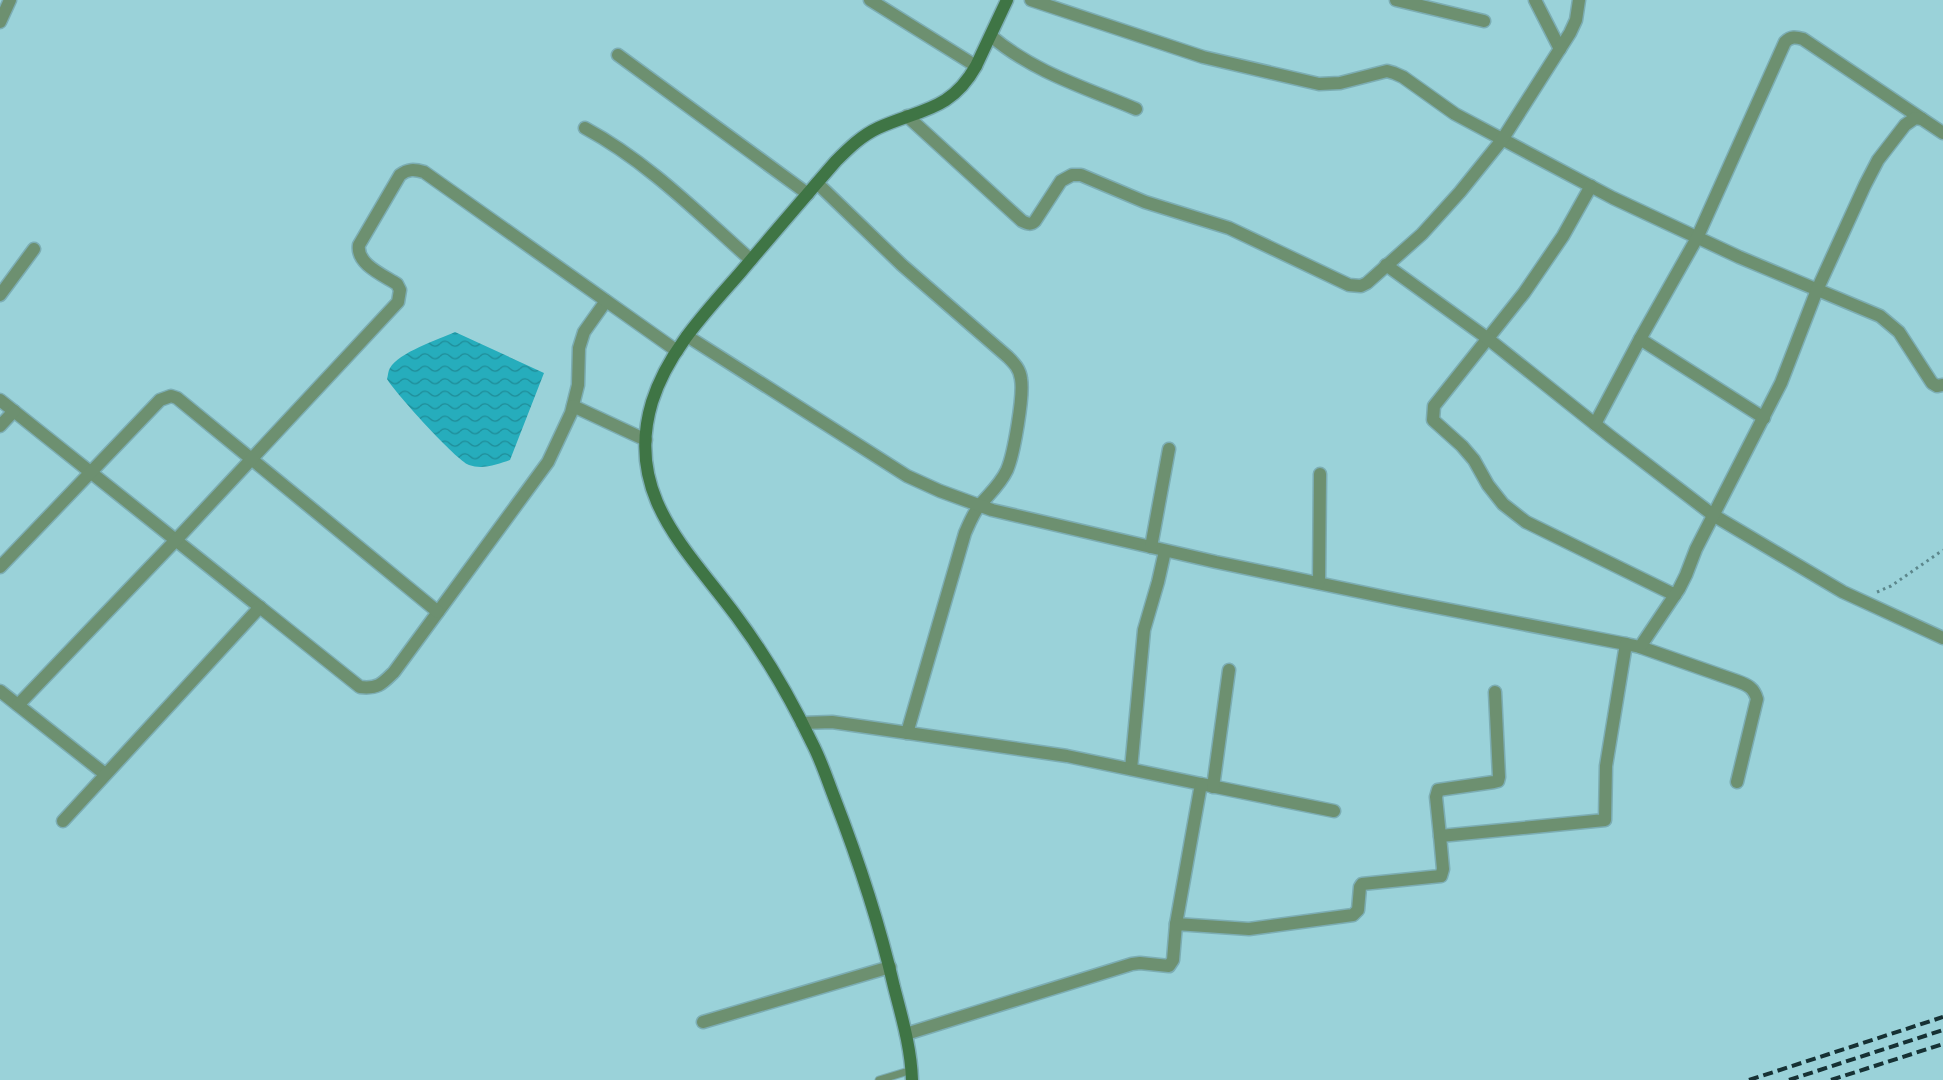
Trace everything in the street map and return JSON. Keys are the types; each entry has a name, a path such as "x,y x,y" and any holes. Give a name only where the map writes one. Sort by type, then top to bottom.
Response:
{"street":[{"path":"0,22 10,0"},
{"path":"870,0 976,66"},
{"path":"912,1075 911,1056 882,938 849,836 814,746 780,681 744,626 670,529 656,503 648,473 646,440 652,404 662,376 687,336 817,183 856,141 877,128 934,108 954,96 971,76 1007,0"},
{"path":"1031,0 1203,57 1319,84 1340,83 1387,71 1394,73 1403,77 1454,114 1591,186 1738,257 1880,316 1899,332 1932,384 1936,386 1943,385"},
{"path":"1396,0 1484,21"},
{"path":"1535,0 1560,49"},
{"path":"907,116 1027,224 1035,221 1061,181 1072,175 1080,175 1145,202 1229,228 1349,285 1361,286 1422,234 1460,192 1502,140 1560,49 1576,20 1580,0"},
{"path":"991,36 1008,50 1035,67 1136,108"},
{"path":"1595,424 1640,338 1697,238 1782,49 1790,38 1803,39 1943,133"},
{"path":"618,55 808,194"},
{"path":"1640,647 1686,575 1696,549 1764,418 1781,383 1817,290 1878,160 1905,125 1915,118 1922,119"},
{"path":"585,128 613,143 638,161 751,260"},
{"path":"18,706 398,302 400,295 397,284 366,263 360,258 358,252 359,245 400,175 405,171 414,169 424,172 677,351"},
{"path":"817,183 902,265 1008,356 1019,370 1022,390 1014,446 1007,469 999,483 980,506 965,534 907,733"},
{"path":"1591,186 1544,266 1434,406 1433,420 1462,446 1474,460 1488,485 1503,504 1526,522 1675,595"},
{"path":"0,296 34,250"},
{"path":"1386,266 1487,338 1714,515 1843,592 1943,638"},
{"path":"0,400 360,687 372,689 383,683 394,672 548,462 573,406 578,385 579,348 584,332 606,300"},
{"path":"687,336 907,476 980,506 1165,551 1640,647 1738,680 1755,691 1757,699 1737,782"},
{"path":"1640,338 1764,418"},
{"path":"0,568 160,400 171,396 177,398 438,612"},
{"path":"573,406 646,440"},
{"path":"0,426 14,411"},
{"path":"1151,547 1169,449"},
{"path":"1319,583 1320,474"},
{"path":"1131,769 1144,630 1165,551"},
{"path":"63,821 260,606"},
{"path":"1440,836 1605,820 1606,766 1626,644"},
{"path":"906,1034 1132,964 1169,966 1173,960 1176,924 1207,786 1229,670"},
{"path":"0,692 105,774"},
{"path":"1176,924 1226,929 1249,929 1353,915 1358,910 1360,887 1362,884 1441,876 1440,836 1436,797 1438,790 1494,782 1498,781 1500,777 1495,692"},
{"path":"802,723 832,722 1057,755 1334,811"},
{"path":"703,1022 890,967"}],"lane":[{"path":"878,1080 912,1075"}],"path":[{"path":"1861,600 1891,586 1943,550"}],"water":[{"path":"455,332 544,373 510,460 490,466 469,465 452,452 426,426 387,379 390,368 401,357 419,347"}],"railway":[{"path":"1749,1080 1943,1017"},
{"path":"1789,1080 1943,1030"},
{"path":"1831,1080 1943,1044"}]}
